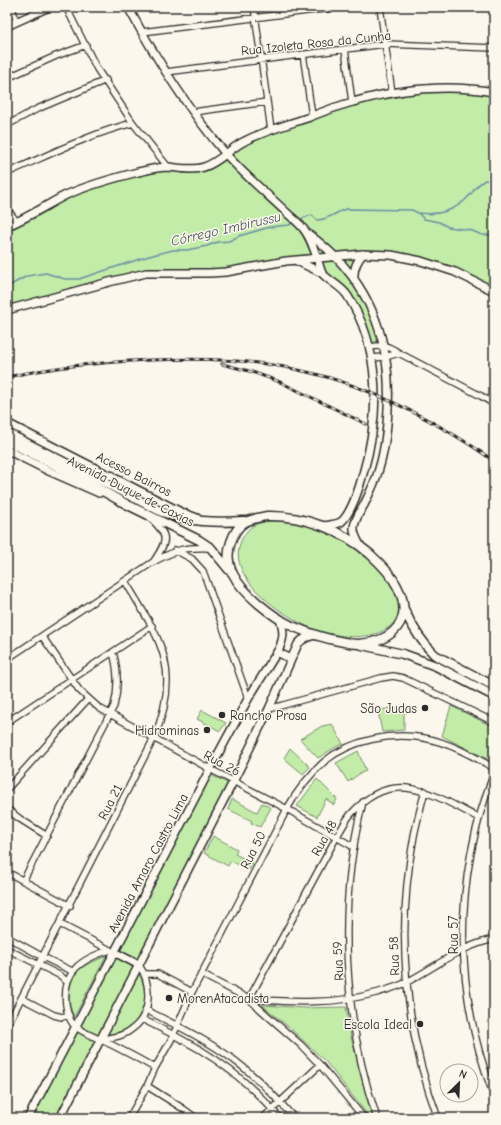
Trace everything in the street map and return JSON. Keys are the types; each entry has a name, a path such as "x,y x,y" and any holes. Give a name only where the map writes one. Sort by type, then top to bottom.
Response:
{"main road":[{"name":"Avenida Duque de Caxias","path":"7,433 74,471 126,504 199,540 211,548 244,589 255,600 280,619 290,625 316,635 337,641 358,644"},
{"name":"Avenida Duque de Caxias","path":"7,441 74,471 86,473 162,512 185,519 208,523 244,522 267,516 278,516 289,517 322,526 339,534 370,554 392,577 401,595 404,609"},
{"path":"86,473 112,476"},
{"path":"233,575 228,556 229,546 235,532 244,522"},
{"path":"358,644 382,639 391,635 400,624 404,609"},
{"path":"404,609 416,634 428,648 436,654 494,686"},
{"path":"358,644 404,654 436,666 494,696"}],"street":[{"path":"12,7 16,20"},
{"path":"7,26 16,20 49,7"},
{"path":"66,7 97,69 106,80 133,123 168,167"},
{"path":"128,7 166,72 192,112 225,153 304,229 336,257 354,280 371,307 378,324 383,345 389,385 389,401 385,445 378,474 356,519 354,527 361,547"},
{"path":"254,7 271,130"},
{"path":"142,32 339,7"},
{"path":"380,7 392,93"},
{"name":"Rua Izoleta Rosa da Cunha","path":"166,72 385,44 494,48"},
{"path":"7,78 56,56 86,45"},
{"path":"345,49 352,102"},
{"path":"303,54 312,116"},
{"path":"7,125 37,109 106,80"},
{"path":"7,226 66,196 86,188 139,172 168,167 194,170 202,168 214,163 225,153 244,141 352,102 411,90 458,89 494,92"},
{"path":"192,112 267,102"},
{"path":"7,172 85,139 114,128 133,123"},
{"path":"7,209 17,222"},
{"path":"304,229 312,243 322,273"},
{"path":"354,280 353,273 355,266 358,259 363,254"},
{"path":"7,310 146,273 226,272 295,260 363,254 390,255 421,260 455,272 494,291"},
{"path":"295,260 322,273 346,293 358,316 369,347 375,395 374,417 369,451 361,481 348,515 342,521 334,525 322,526"},
{"path":"369,347 383,345 388,346 399,354 482,396 494,404"},
{"path":"371,358 399,354"},
{"name":"Acesso Bairros","path":"7,423 181,512 208,523"},
{"path":"7,450 51,472 126,504"},
{"path":"143,512 162,530 164,536 164,542 154,562"},
{"path":"7,659 124,581 175,550 211,548"},
{"path":"175,550 192,559 203,571 248,698"},
{"name":"Rua 21","path":"7,1026 10,1014 21,998 70,906 154,738 164,712 168,686 165,657 152,626 124,581"},
{"name":"Avenida Amaro Castro Lima","path":"28,1118 112,951 248,698 282,642 283,636 280,619"},
{"path":"7,722 152,626"},
{"path":"60,1118 233,782 301,640 306,637 316,635"},
{"name":"Rua 26","path":"42,636 71,680 88,699 111,715 233,782 287,809 354,847"},
{"path":"23,881 111,715 118,684 118,673 113,652"},
{"path":"276,652 291,659"},
{"path":"269,709 393,676 403,678 494,722"},
{"path":"7,789 88,699"},
{"name":"Rua 50","path":"129,1118 174,1035 201,974 287,809 303,784 313,772 340,751 375,739 392,737 424,738 461,751 494,768"},
{"name":"Rua 57","path":"494,773 479,818 471,851 466,883 463,948 472,1024 484,1069 494,1096"},
{"name":"Rua 48","path":"249,999 336,838 350,816 363,802 381,792 398,787 417,789 479,818"},
{"name":"Rua 58","path":"425,792 414,835 408,873 404,919 406,982 409,1009 418,1052 438,1118"},
{"name":"Rua 59","path":"363,802 354,847 347,921 352,1018 359,1057 376,1118"},
{"path":"7,808 20,819 47,836"},
{"path":"7,872 70,906"},
{"path":"60,924 139,965 144,974 148,995 146,1010 142,1019 132,1030 125,1034 100,1040"},
{"path":"7,937 72,971"},
{"path":"249,999 305,1002 328,1002 351,999 387,990 406,982 463,948 494,939"},
{"path":"7,949 61,976 67,982"},
{"path":"112,951 84,961 72,971 67,982 65,1000 66,1011 75,1026 155,1068"},
{"path":"144,974 158,974 192,992"},
{"path":"201,974 249,999 301,1045 320,1065 364,1118"},
{"path":"21,998 54,1016 62,1017 69,1015"},
{"path":"146,1010 195,1035 234,1060 280,1102 294,1118"},
{"path":"142,1019 174,1035 215,1059 243,1081 273,1109 280,1118"},
{"path":"263,1118 320,1065"},
{"path":"147,1086 196,1118"}],"green space":[{"path":"443,85 494,89 494,288 421,259 339,255 321,239 306,229 227,153 245,142 394,89"},
{"path":"223,156 336,258 362,256 359,261 355,283 367,306 380,340 372,343 352,295 346,287 328,274 308,265 292,261 254,267 158,274 7,310 7,227 64,197 150,170 191,171"},
{"path":"271,521 285,521 313,527 327,532 352,546 384,573 392,584 398,599 399,612 395,621 387,629 376,634 350,637 319,631 308,627 272,605 253,587 245,576 240,565 238,553 241,541 249,529 256,524"},
{"path":"451,706 494,727 494,755 492,761 442,736"},
{"path":"395,707 404,709 404,730 382,732 378,711"},
{"path":"202,710 226,723 220,731 197,719"},
{"path":"332,724 343,744 318,758 300,739 322,726"},
{"path":"290,748 310,767 303,774 284,758"},
{"path":"358,751 366,771 348,782 336,763"},
{"path":"211,775 230,784 57,1118 30,1118 115,951"},
{"path":"317,779 337,799 334,805 326,799 317,817 297,806"},
{"path":"232,799 257,812 262,803 271,808 260,827 251,823 252,821 228,809"},
{"path":"213,836 237,849 235,854 253,863 249,870 231,861 228,866 204,853"},
{"path":"106,956 74,1017 69,999 73,979 80,969"},
{"path":"137,972 144,986 145,994 139,1017 128,1028 116,1033 104,1035"},
{"path":"262,1005 304,1008 346,1007 351,1037 372,1118 370,1118 325,1061 291,1029"}],"waterway":[{"path":"420,213 434,214 447,211 459,205 477,186 485,180 494,182"},
{"name":"Córrego Imbirussu","path":"297,220 312,215 317,220 321,220 346,209 412,210 424,219 439,222 448,227 470,230 482,235 492,235 494,237"},
{"name":"Córrego Imbirussu","path":"7,287 27,276 46,273 65,279 79,279 149,256 173,250 187,250 218,242 229,241 239,236 270,227 289,225 294,222"}],"railway":[{"path":"7,377 79,365 151,360 229,360 268,364 331,378 380,397 429,420 452,433 494,461"},
{"path":"222,364 249,371 280,382 366,424"}],"place":[{"name":"São Judas","path":"425,708"},
{"name":"Rancho Prosa","path":"222,715"},
{"name":"Hidrominas","path":"207,730"},
{"name":"MorenAtacadista","path":"169,998"},
{"name":"Escola Ideal","path":"420,1024"}]}
